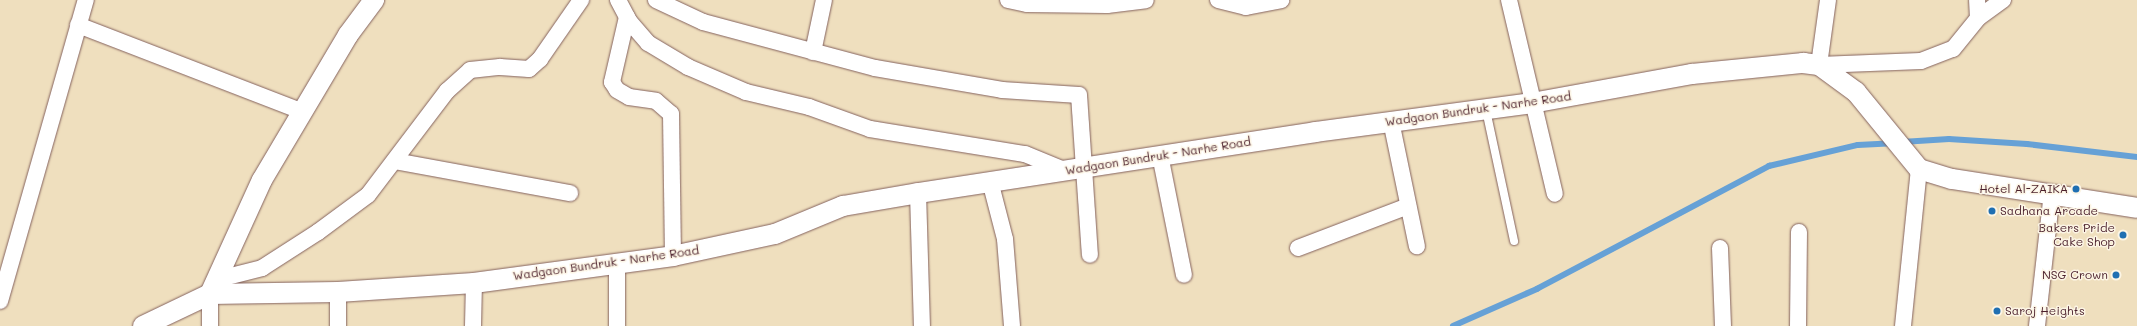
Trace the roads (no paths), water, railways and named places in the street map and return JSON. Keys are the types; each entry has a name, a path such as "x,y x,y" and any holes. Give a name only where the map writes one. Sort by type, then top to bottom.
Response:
{"street":[{"path":"0,301 86,0"},
{"path":"210,326 213,287 262,180 374,0"},
{"path":"213,287 262,268 318,232 368,195 447,91 470,70 500,67 529,69 540,59 581,0"},
{"path":"618,0 627,17 648,43 688,67 746,92 809,107 870,129 1025,154 1064,170"},
{"path":"656,0 703,22 813,52 919,78 1002,90 1079,95 1090,254"},
{"path":"813,52 824,0"},
{"path":"1008,0 1027,4 1107,5 1146,0"},
{"path":"1218,0 1246,7 1281,0"},
{"path":"1509,0 1532,103 1556,194"},
{"path":"1819,65 1828,0"},
{"path":"1978,0 1978,18"},
{"path":"1819,65 1921,61 1953,49 1978,18 2003,0"},
{"path":"627,17 612,82 617,90 629,97 656,101 671,114 673,256"},
{"path":"78,25 303,112"},
{"name":"Wadgaon Bundruk - Narhe Road","path":"143,326 213,287 338,292 474,282 673,256 775,234 843,206 990,181 1160,155 1532,103 1692,74 1803,63 1819,65"},
{"path":"1819,65 1856,92 1914,163 1952,179 2052,193 2137,208"},
{"path":"1391,122 1417,246"},
{"path":"1160,155 1184,275"},
{"path":"395,161 570,193"},
{"path":"1903,326 1914,163"},
{"path":"990,181 1005,239 1012,326"},
{"path":"918,193 922,326"},
{"path":"2037,326 2052,193"},
{"path":"1298,248 1408,206"},
{"path":"1798,326 1799,232"},
{"path":"1720,248 1723,326"},
{"path":"617,263 618,326"},
{"path":"473,326 474,282"},
{"path":"338,292 338,326"}],"lane":[{"path":"1485,109 1514,241"}],"waterway":[{"path":"1902,142 1949,139 2027,144 2137,157"},
{"path":"1453,326 1537,289 1769,166 1858,145 1892,143"}],"place":[{"name":"Hotel Al-ZAIKA","path":"2076,189"},
{"name":"Sadhana Arcade","path":"1992,211"},
{"name":"Bakers Pride Cake Shop","path":"2123,235"},
{"name":"NSG Crown","path":"2116,275"},
{"name":"Saroj Heights","path":"1997,311"}]}
